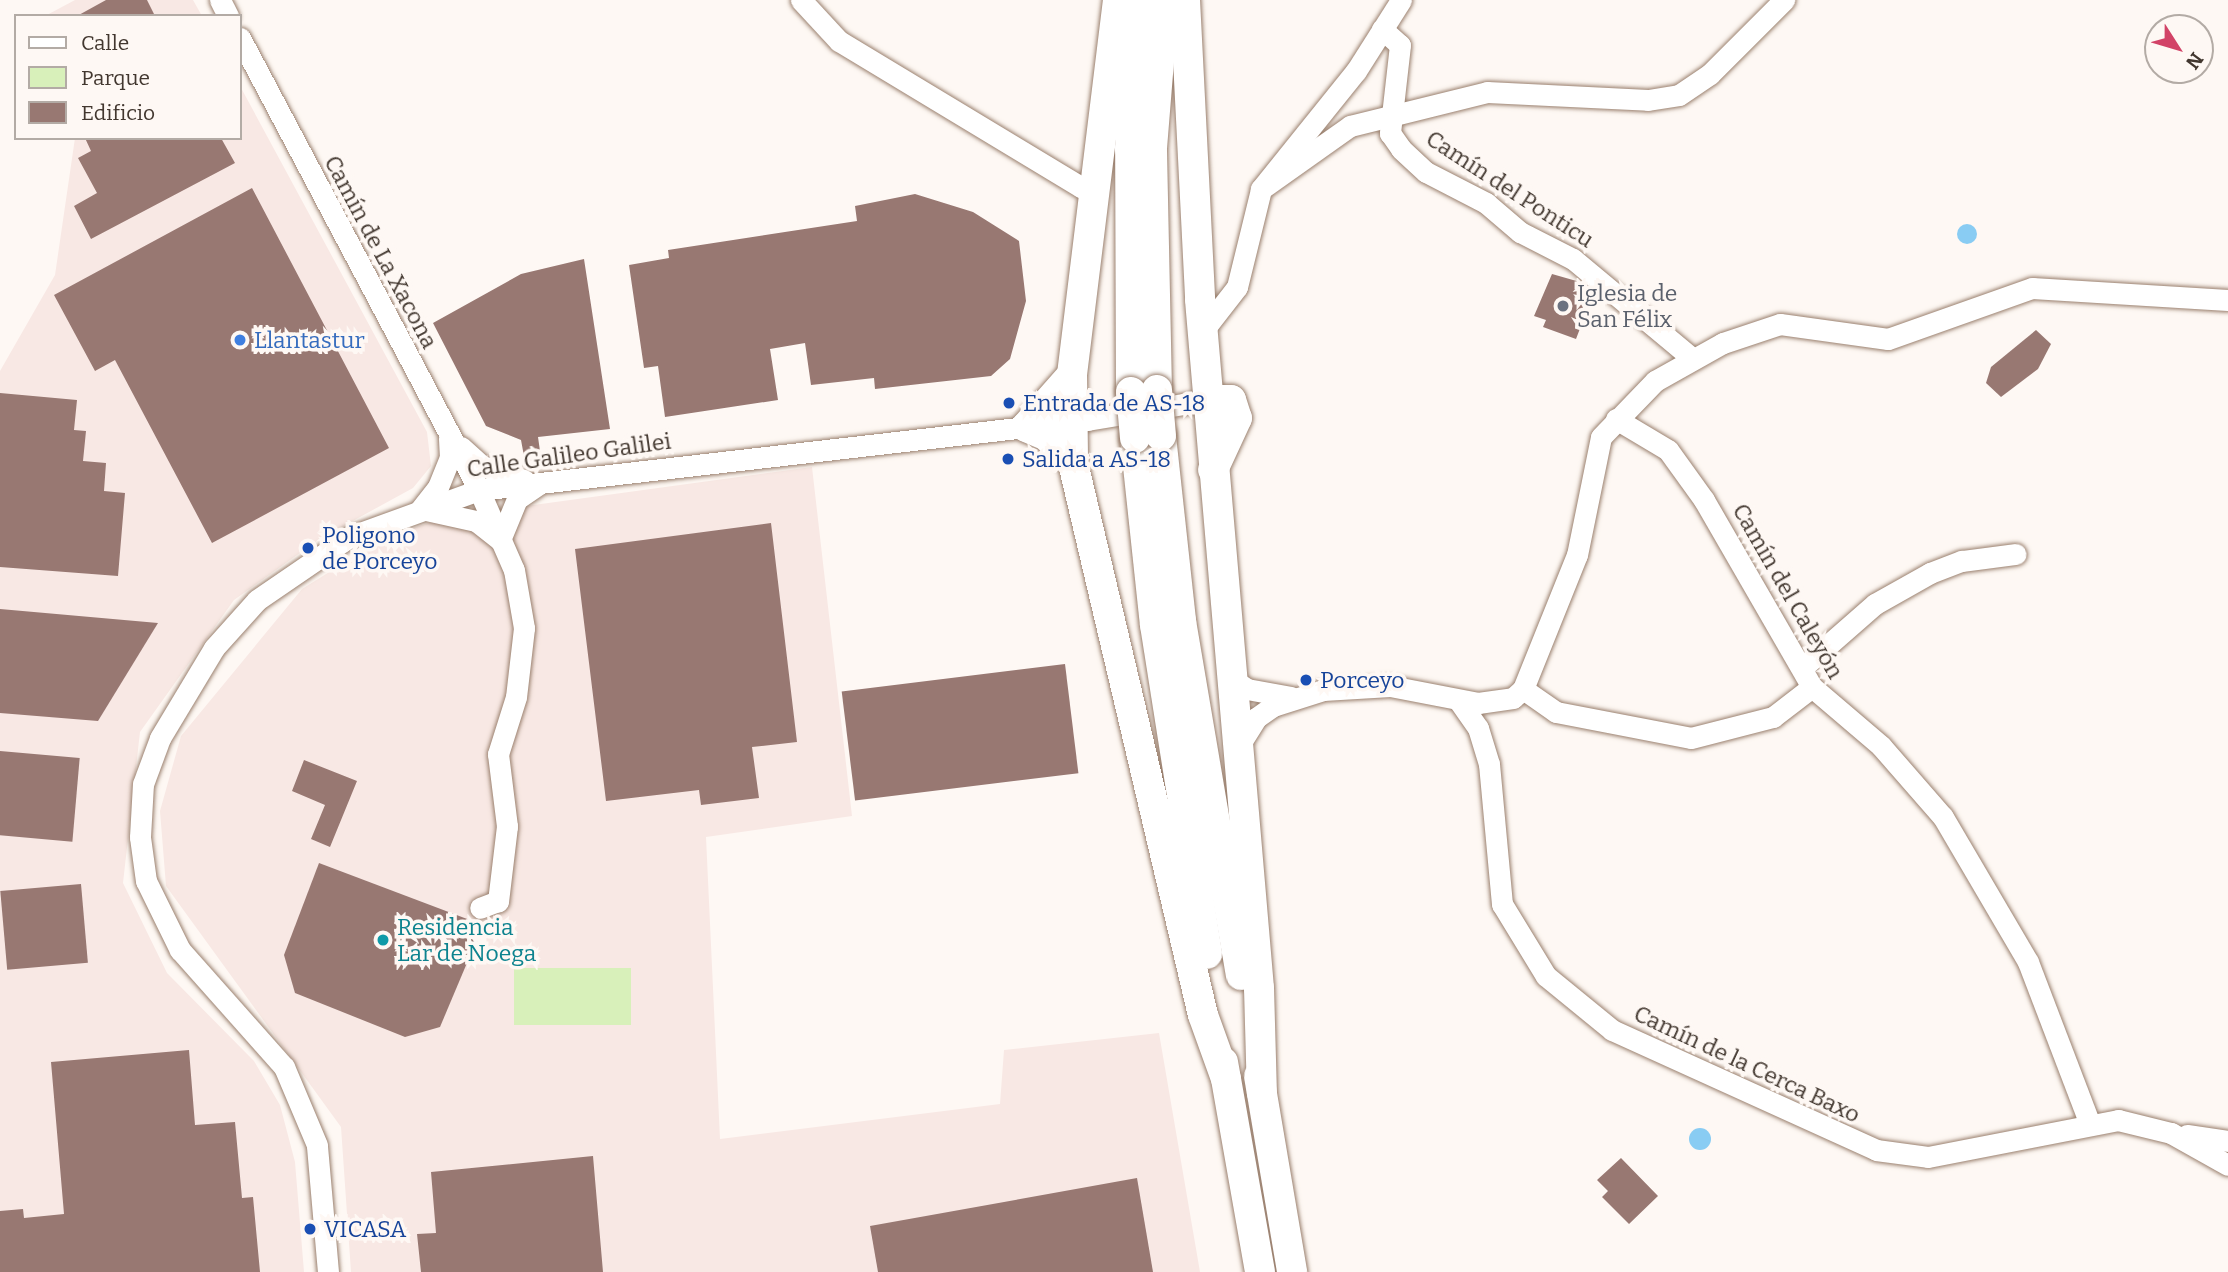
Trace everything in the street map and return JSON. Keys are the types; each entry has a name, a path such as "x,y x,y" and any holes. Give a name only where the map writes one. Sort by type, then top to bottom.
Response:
{"highway":[{"path":"1118,0 1093,186 1072,375 1079,421 1073,463 1203,1015 1226,1079"},
{"path":"1139,0 1130,149 1148,437 1155,625 1259,1272"},
{"path":"1144,391 1153,148 1164,0"},
{"path":"1185,0 1200,300 1208,400 1231,400 1237,418 1213,470 1224,612 1238,695 1262,1093"},
{"path":"1072,375 1026,427 1047,436 1073,463"},
{"path":"1148,437 1292,1272"}],"street":[{"path":"801,0 839,41 1081,187 1093,186"},
{"path":"1200,300 1226,280 1244,242 1261,189 1401,0"},
{"path":"1261,189 1324,140 1393,116 1487,92 1666,99 1695,87 1784,0"},
{"name":"Camín del Ponticu","path":"1382,29 1400,45 1392,141 1426,172 1573,259 1692,358"},
{"name":"Camín de La Xacona","path":"242,42 479,490 514,570 524,628 516,696 498,754 507,826 498,901 480,908"},
{"path":"1202,332 1237,286 1244,242"},
{"path":"1238,695 1293,697 1377,686 1459,701 1495,702 1523,689 1577,555 1596,451 1616,419 1655,381 1692,358 1754,329 1780,324 1888,339 2032,288 2228,300"},
{"name":"Calle Galileo Galilei","path":"328,1272 317,1145 284,1067 180,950 161,918 146,881 143,784 182,697 257,600 349,537 479,490 1079,421 1208,400"},
{"name":"Camín del Caleyón","path":"1616,419 1645,430 1668,450 1808,677 1881,746 1943,817 2028,962 2089,1122"},
{"path":"449,436 502,476 541,483"},
{"path":"449,436 450,458 420,510 476,521 500,540 517,499 541,483"},
{"path":"1523,689 1556,712 1691,738 1773,717 1875,604 1930,573 1962,561 2016,554"},
{"path":"1238,695 1247,689 1293,697"},
{"name":"Camín de la Cerca Baxo","path":"1459,701 1478,728 1489,764 1502,904 1546,976 1590,1016 1876,1150 1928,1157 2089,1122 2118,1120 2171,1133 2228,1165"},
{"path":"2171,1133 2228,1140"}],"shaded area":[{"path":"75,0 193,0 201,14 49,14"},
{"path":"242,90 427,432 431,466 413,488 318,540 234,600 140,732 123,883 167,973 254,1061 280,1105 295,1162 304,1272 0,1272 0,371 55,275 75,140 242,140"},
{"path":"812,467 852,816 706,837 720,1139 1000,1104 1004,1050 1159,1033 1200,1272 351,1272 341,1127 166,886 160,811 181,736 302,589 387,536 452,516"}],"green space":[{"path":"514,968 631,968 631,1025 514,1025"}],"water":[{"path":"1967,224 1974,227 1977,234 1974,241 1967,244 1960,241 1957,234 1960,227"},
{"path":"1700,1128 1708,1131 1711,1139 1708,1147 1700,1150 1692,1147 1689,1139 1692,1131"}],"building":[{"path":"106,0 147,0 154,14 81,14"},
{"path":"86,140 222,140 235,163 91,239 74,206 97,193 78,158 91,151"},
{"path":"252,188 389,448 212,543 115,360 95,371 54,295"},
{"path":"915,194 973,212 1019,241 1026,301 1010,359 991,376 875,389 874,378 811,385 805,343 770,349 778,400 665,417 658,366 644,368 629,265 669,258 668,250 857,221 855,206"},
{"path":"584,259 610,429 538,437 542,465 526,467 521,440 486,426 433,323 521,274"},
{"name":"Iglesia de San Félix","path":"1552,274 1580,282 1592,297 1576,339 1543,327 1546,320 1534,316"},
{"path":"2036,330 2051,344 2038,369 2001,397 1986,383 1991,367"},
{"path":"0,393 77,400 74,430 86,431 83,461 106,463 104,491 125,493 118,576 0,567"},
{"path":"771,523 797,742 752,747 759,798 701,805 699,790 606,801 575,549"},
{"path":"0,609 158,623 98,721 0,713"},
{"path":"1065,664 1078,773 855,801 842,691"},
{"path":"0,751 80,758 72,842 0,835"},
{"path":"304,760 357,781 330,847 311,839 325,805 292,791"},
{"name":"Residencia Lar de Noega","path":"319,863 483,925 440,1027 405,1037 295,993 284,955"},
{"path":"81,884 88,963 7,970 0,891"},
{"path":"189,1050 195,1125 235,1122 242,1198 253,1197 260,1272 0,1272 0,1211 23,1209 24,1218 64,1214 51,1062"},
{"path":"593,1156 603,1272 421,1272 417,1234 436,1233 431,1172"},
{"path":"1621,1158 1658,1196 1629,1224 1602,1197 1608,1191 1597,1180"},
{"path":"1137,1178 1153,1272 878,1272 870,1226"}],"place":[{"name":"Iglesia de San Félix","path":"1563,306"},
{"name":"Llantastur","path":"240,340"},
{"name":"Entrada de AS-18","path":"1009,403"},
{"name":"Salida a AS-18","path":"1008,459"},
{"name":"Poligono de Porceyo","path":"308,548"},
{"name":"Porceyo","path":"1306,680"},
{"name":"Residencia Lar de Noega","path":"383,940"},
{"name":"VICASA","path":"310,1229"}]}
